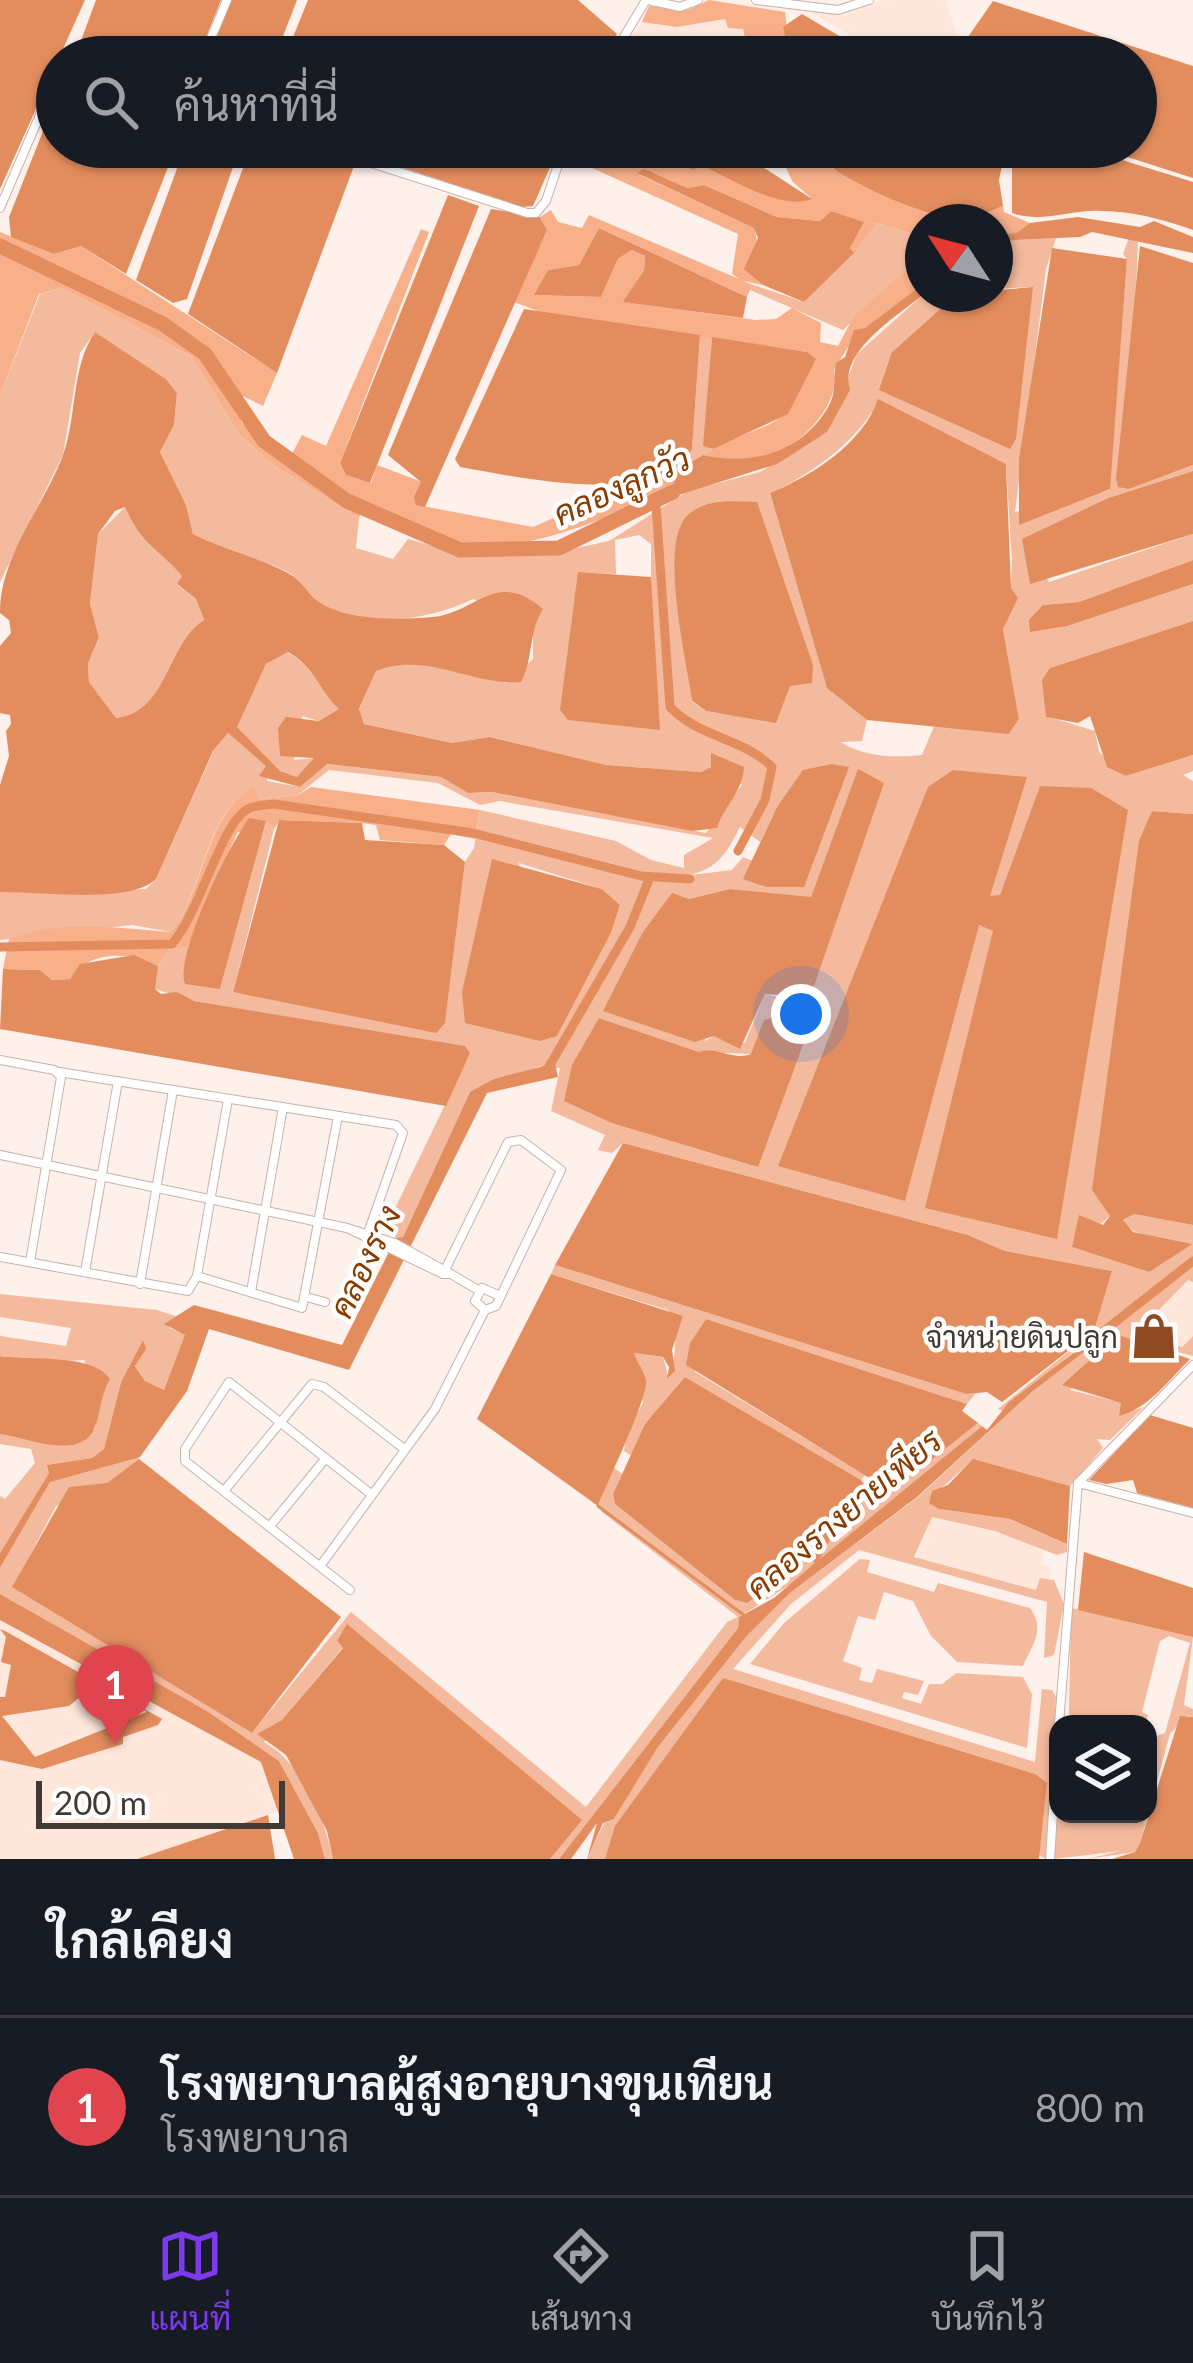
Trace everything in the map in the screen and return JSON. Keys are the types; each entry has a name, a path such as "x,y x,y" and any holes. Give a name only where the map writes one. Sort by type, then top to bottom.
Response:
{"street":[{"path":"212,36 227,0"},
{"path":"623,36 645,1 680,8 698,0"},
{"path":"756,0 836,10 869,0"},
{"path":"0,208 36,124"},
{"path":"386,168 527,214 536,213 546,201 558,168"},
{"path":"0,1060 395,1125 403,1133 368,1233"},
{"path":"30,1262 59,1072"},
{"path":"86,1272 118,1082"},
{"path":"140,1284 173,1090"},
{"path":"0,1257 184,1292 197,1276 228,1099"},
{"path":"251,1292 283,1107"},
{"path":"197,1276 299,1309 306,1297 322,1222 338,1116"},
{"path":"320,1566 435,1409 485,1310 496,1306 561,1170 521,1140 508,1142 447,1272"},
{"path":"0,1155 268,1208 368,1233 478,1290 489,1287 498,1295"},
{"path":"347,1228 393,1246"},
{"path":"478,1290 476,1304 485,1310"},
{"path":"306,1297 325,1302"},
{"path":"1060,1715 1078,1483 1193,1365"},
{"path":"229,1370 229,1382 183,1456 350,1590"},
{"path":"229,1382 371,1495"},
{"path":"224,1491 304,1389 316,1384 404,1448"},
{"path":"270,1527 326,1458"},
{"path":"1078,1483 1193,1514"},
{"path":"1050,1859 1052,1823"}],"shaded area":[{"path":"709,0 785,12 788,36 745,36 743,29 728,28 725,19 677,27 642,22 649,6 688,10"},
{"path":"881,0 946,0 957,36 852,36 806,10 843,15"},
{"path":"726,19 743,28 745,36 634,36 642,22 677,27"},
{"path":"592,168 708,168 759,192 811,198 792,181 786,168 831,168 935,204 905,204 905,232 876,223 854,253 850,248 863,222 831,211 820,221 777,217 704,185 687,188 638,174 755,228 763,285 744,281 752,286 747,297 599,228 579,265 548,270 535,295 601,297 618,259 632,250 645,256 644,269 625,302 755,320 776,319 792,308 821,323 820,342 838,346 854,316 905,272 905,298 854,337 834,370 831,399 813,426 787,448 752,461 703,455 785,413 802,380 807,352 548,315 514,302 547,230 540,217 551,210 558,222 582,228 589,215 739,279 732,274 738,234"},
{"path":"1013,216 1030,223 1013,233"},
{"path":"876,223 905,232 905,273 843,330 750,290 739,280 804,302"},
{"path":"421,229 429,232 340,463 346,475 371,483 377,465 422,482 417,505 533,527 683,462 674,483 600,520 512,544 448,541 365,503 359,518 273,465 238,433 191,356 62,288 39,294 0,395 0,232 54,254 81,246 277,373 263,406 243,396 241,422 286,465 302,435 326,446"},
{"path":"1129,237 1138,238 1129,489 1193,465 1193,471 1108,498 1023,539 1049,582 1193,534 1193,560 1079,602 1043,605 1066,626 1193,584 1193,621 1050,668 1046,716 1095,731 1099,752 1126,776 1193,755 1193,771 1183,775 1193,781 1193,814 1152,811 1110,1216 1073,1247 1149,1272 1155,1239 1122,1221 1134,1214 1193,1225 1193,1282 1188,1280 1136,1333 1182,1347 1193,1336 1193,1356 1118,1336 1070,1390 1122,1403 1119,1415 1144,1407 1110,1440 1097,1439 1103,1448 1070,1486 973,1460 938,1491 939,1509 1010,1519 1067,1544 1067,1552 1057,1555 995,1531 932,1517 914,1557 1036,1590 1040,1578 1054,1580 1064,1604 1054,1655 1044,1658 1047,1602 859,1550 791,1604 733,1669 1035,1762 1042,1689 1052,1690 1056,1697 1055,1715 1049,1715 1046,1859 1039,1855 1047,1783 723,1679 616,1833 605,1859 587,1859 604,1823 614,1819 658,1747 746,1637 790,1593 918,1497 1033,1391 1108,1333 1093,1335 1003,1411 998,1409 1094,1331 1112,1271 1005,1251 968,1235 623,1143 612,1153 598,1150 605,1135 551,1111 560,1068 540,1066 470,1092 403,1237 396,1238 386,1227 470,1053 465,1047 194,1001 155,989 155,971 169,949 188,947 220,989 266,821 274,829 233,992 445,1022 465,862 474,848 480,810 616,841 651,860 684,868 684,855 713,838 500,801 480,805 438,783 329,770 298,795 259,800 253,788 237,800 214,835 191,896 171,932 132,925 0,940 0,892 146,889 156,879 214,750 228,733 267,766 267,781 300,787 326,764 441,777 468,793 492,792 706,833 742,785 711,767 701,772 606,765 491,737 452,743 364,724 359,710 376,670 425,664 506,683 533,659 533,625 473,599 418,617 377,619 338,612 316,601 288,572 193,534 186,505 160,452 174,425 177,393 166,379 95,332 80,353 63,455 0,582 0,395 40,294 62,288 191,356 238,433 273,465 359,518 356,548 393,559 408,539 462,554 539,556 609,541 688,491 760,472 827,432 857,354 905,311 937,312 892,352 978,312 1013,312 1013,296 1032,287 1013,288 1013,240 1056,238 1046,269 1015,512 1109,490 1127,259 1123,254","holes":["876,406 1006,464 1012,561 1010,608 1003,629 1019,719 1010,733 935,724 922,755 912,756 869,753 841,742 862,741 867,720 827,687 770,494 842,446","639,535 651,544 651,626 578,573 616,574 615,540","675,582 775,722 706,711 692,702","848,767 766,887 744,878 753,861 743,857 732,870 683,876 718,860 740,827 760,842 777,807","858,770 813,990 817,1006 765,994 745,1043 714,1036 705,1041 689,899 730,889 811,898","1040,787 926,1208 994,930 978,925 989,896 1000,896","519,863 602,889 620,905 611,933 557,1036","599,1018 699,1052 751,1054 758,1167 625,1123"]},
{"path":"700,335 712,337 704,446 713,449 679,469 692,448"},
{"path":"125,507 143,537 183,577 177,585 196,599 204,620 181,644 147,703 116,718 89,682 88,663 99,639 90,605 98,534"},
{"path":"287,652 340,709 319,721 302,716 294,760 315,758 297,777 280,771 236,727 266,664"},
{"path":"253,787 259,800 298,795 311,787 480,810 475,839 451,834 444,845 380,840 376,825 362,823 280,820 274,829 266,821 237,833 188,947 169,949 158,966 111,956 89,962 70,979 52,980 40,970 3,969 9,939 29,933 90,926 171,932 192,896 224,816"},
{"path":"555,1265 966,1394 976,1393 967,1404 706,1319 690,1343 695,1372 865,1475 861,1480 685,1377 641,1436 632,1456 624,1451 626,1433 643,1403 634,1353 663,1357 668,1376 675,1343 668,1310 551,1274"},
{"path":"1188,1280 1193,1282 1193,1336 1182,1347 1135,1333"},
{"path":"0,1294 157,1310 181,1318 169,1328 186,1334 164,1390 145,1381 135,1365 142,1342 121,1382 104,1449 92,1458 48,1465 49,1473 0,1553 0,1496 5,1499 35,1463 31,1449 0,1444 0,1434 95,1429 99,1397 84,1360 41,1362 0,1356 0,1336 66,1346 71,1328 0,1317"},
{"path":"978,1423 982,1426 802,1577 739,1617 738,1628 559,1859 550,1859 581,1820 347,1625 337,1639 343,1647 264,1742 290,1763 309,1793 333,1859 325,1859 318,1833 279,1761 207,1711 0,1594 0,1568 50,1482 136,1454 139,1459 107,1483 56,1506 13,1587 252,1733 351,1612 586,1807 727,1622 738,1617 602,1512 598,1506 613,1467 622,1474 613,1494 615,1504 735,1600 747,1603 809,1556 814,1562 834,1532 841,1538 852,1529 846,1521 865,1498 872,1502 884,1487 925,1465"},
{"path":"931,1517 995,1531 1044,1550 1040,1564 1050,1566 1050,1579 1040,1579 1037,1590 916,1561"},
{"path":"860,1559 870,1560 867,1572 934,1592 938,1583 1030,1608 1037,1630 1023,1666 957,1662 931,1636 913,1601 884,1592 875,1620 858,1616 843,1661 862,1668 859,1680 872,1683 877,1669 924,1681 918,1695 904,1692 902,1698 921,1704 929,1684 942,1684 956,1673 1023,1677 1032,1694 1027,1748 750,1664 784,1623"},
{"path":"1091,1608 1193,1637 1184,1705 1193,1709 1193,1717 1187,1716 1170,1734 1157,1781 1157,1736 1165,1733 1190,1643 1169,1636 1160,1641 1142,1712 1148,1715 1070,1715 1071,1609"},
{"path":"0,1620 261,1762 277,1812 137,1859 0,1859"},
{"path":"1057,1823 1146,1823 1135,1852 1054,1859"}],"water":[{"path":"0,0 85,0 69,36 36,36 36,109 0,189"},
{"path":"96,0 221,0 206,36 83,36"},
{"path":"230,0 297,0 283,36 216,36"},
{"path":"308,0 578,0 617,34 616,36 293,36"},
{"path":"993,1 1101,36 969,36"},
{"path":"802,14 839,36 785,36 783,27"},
{"path":"1157,54 1193,66 1193,178 1157,166"},
{"path":"36,149 36,168 168,168 126,274 81,246 54,254 11,237 9,217"},
{"path":"177,168 233,168 187,299 173,303 136,280"},
{"path":"243,168 353,168 277,373 188,314"},
{"path":"404,168 550,168 533,206 522,207"},
{"path":"707,168 764,168 812,199 786,201"},
{"path":"832,168 1002,168 1003,204 906,204"},
{"path":"1012,168 1148,168 1193,182 1193,230 1115,211 1013,213"},
{"path":"644,169 687,188 704,185 777,217 820,221 831,211 864,222 850,248 854,253 804,302 763,285 744,269 758,238 754,228 637,173"},
{"path":"448,195 479,206 370,483 346,475 340,463"},
{"path":"491,209 540,217 547,230 425,507 416,505 414,497 421,482 388,455"},
{"path":"1078,217 1140,227 1154,221 1193,237 1193,253 1092,232 1080,237 1013,240 1013,233 1030,223"},
{"path":"599,228 747,297 743,318 623,302 644,270 645,256 632,250 618,259 601,297 534,295 548,270 579,265"},
{"path":"1140,246 1193,263 1193,465 1129,489 1118,487 1116,479"},
{"path":"1052,248 1127,259 1110,489 1019,525 1019,459"},
{"path":"1033,287 1016,439 1010,449 879,390 892,352 937,312 1013,312 1013,289"},
{"path":"905,298 905,308 873,335 853,362 850,390 827,432 777,464 660,501 659,492 674,483 679,469 703,455 756,457 802,437 830,403 836,363 845,357 854,330 865,328"},
{"path":"524,309 700,335 692,449 673,467 648,479 617,484 549,482 460,467 455,459"},
{"path":"95,332 166,379 177,393 174,425 160,452 186,505 193,534 288,573 317,601 347,614 432,617 499,592 526,597 543,609 521,682 414,665 376,671 359,709 364,724 452,743 490,737 606,765 701,772 711,767 711,753 744,767 740,785 717,828 692,831 492,792 468,793 441,777 327,764 300,787 259,776 266,766 228,733 213,751 156,879 126,892 105,894 0,892 0,785 9,756 6,731 11,724 10,715 0,713 0,646 11,633 9,620 0,613 2,592 14,553 62,458 87,346","holes":["125,507 144,538 182,576 177,584 196,599 204,620 182,644 147,703 116,718 89,682 88,663 99,638 90,604 98,534 115,511","288,652 305,665 339,709 319,721 286,717 278,728 280,756 314,758 297,777 280,771 237,727 266,664"]},
{"path":"712,337 807,352 816,359 788,414 713,449 703,446"},
{"path":"878,399 1006,464 1011,588 1018,598 1003,629 1019,719 1009,734 867,720 827,688 770,493 834,457 861,430"},
{"path":"1193,471 1193,534 1030,584 1022,539 1108,498"},
{"path":"757,502 813,665 812,683 790,686 776,723 706,711 692,701 677,606 675,553 686,517 710,504"},
{"path":"1193,560 1193,584 1067,626 1030,632 1029,620 1043,605 1079,602"},
{"path":"578,572 651,577 660,730 568,720 560,710"},
{"path":"1193,621 1193,755 1126,776 1107,767 1090,716 1078,723 1046,717 1042,680 1050,668"},
{"path":"832,764 849,767 804,887 766,887 743,879 777,807 803,770"},
{"path":"858,769 884,783 813,989 820,994 817,1007 792,996 765,994 740,1049 714,1036 695,1042 603,1011 643,932 672,893 689,899 730,889 811,897"},
{"path":"953,770 1027,777 990,896 1000,895 1040,786 1091,788 1128,810 1057,1239 925,1208 993,931 979,925 905,1201 778,1166 928,787"},
{"path":"1152,811 1193,814 1193,1225 1134,1214 1123,1220 1133,1232 1192,1244 1149,1272 1072,1247 1079,1215 1103,1225 1110,1216 1092,1190 1139,841"},
{"path":"249,818 266,821 220,989 185,984 195,926"},
{"path":"279,820 362,823 365,840 444,845 465,862 445,1023 436,1033 233,992"},
{"path":"492,859 602,889 620,905 611,933 557,1036 540,1041 465,1023 462,992"},
{"path":"134,955 158,966 155,989 161,994 177,992 194,1001 465,1046 470,1053 446,1106 0,1029 3,969 40,970 52,980 70,979 80,964"},
{"path":"798,1011 814,1015 758,1167 612,1123 564,1101 572,1065 599,1018 699,1052 744,1056 751,1054 764,1020"},
{"path":"555,1063 558,1077 487,1093 349,1370 209,1329 187,1391 140,1457 50,1482 0,1568 0,1553 49,1473 47,1465 92,1458 104,1449 121,1382 143,1340 146,1349 135,1366 145,1381 164,1390 185,1335 164,1324 194,1305 342,1345 396,1238 403,1237 470,1092 494,1079"},
{"path":"623,1143 968,1235 1005,1251 1112,1271 1094,1331 1002,1402 987,1392 966,1394 555,1265"},
{"path":"551,1274 683,1316 672,1350 675,1371 667,1379 669,1367 663,1357 634,1353 645,1389 598,1506 477,1419"},
{"path":"706,1319 967,1404 962,1411 978,1423 925,1465 884,1487 686,1365 690,1343"},
{"path":"1102,1331 1110,1332 1033,1391 917,1497 790,1593 746,1637 658,1747 614,1819 603,1823 587,1859 597,1823 571,1859 559,1859 738,1628 739,1617 774,1598 815,1563 809,1557 747,1603 735,1600 615,1504 613,1494 645,1424 685,1377 861,1480 870,1492 834,1531 820,1559 982,1426 987,1430 1009,1402"},
{"path":"1118,1335 1190,1359 1149,1400 1119,1416 1121,1403 1062,1385"},
{"path":"0,1356 76,1362 102,1371 110,1379 92,1433 84,1441 62,1446 0,1434"},
{"path":"1150,1415 1193,1428 1193,1508 1137,1493 1133,1480 1106,1484 1089,1480"},
{"path":"139,1459 341,1617 252,1733 12,1587 69,1487 107,1483"},
{"path":"973,1459 1070,1486 1067,1544 1010,1519 939,1509 929,1503 932,1491 948,1485"},
{"path":"1084,1552 1193,1588 1193,1637 1078,1610"},
{"path":"0,1594 207,1711 279,1761 318,1833 325,1859 294,1859 261,1762 0,1620"},
{"path":"347,1624 582,1820 550,1859 333,1859 327,1831 286,1755 257,1734 282,1720 343,1648 337,1640"},
{"path":"0,1629 162,1719 158,1725 123,1737 123,1744 42,1769 0,1760 0,1697 5,1697 11,1665 1,1662 6,1637","holes":["97,1683 147,1712 35,1757 2,1716 69,1706"]},
{"path":"723,1678 1035,1774 1047,1783 1039,1859 605,1859 615,1826"},
{"path":"1180,1716 1193,1717 1193,1859 1112,1859 1135,1852 1146,1823 1157,1823 1157,1789"},
{"path":"268,1815 275,1859 137,1859"}],"waterway":[{"name":"คลองลูกวัว","path":"0,246 163,324 205,354 264,441 347,501 460,550 559,548 673,492"},
{"name":"คลองราง","path":"656,505 670,707 772,767 765,800 738,851"},
{"name":"คลองราง","path":"0,947 172,944 227,834 249,808 263,805 473,833 641,876 690,879"},
{"name":"คลองราง","path":"547,1070 630,927 650,877"},
{"name":"คลองรางยายเพียร","path":"1095,1338 1193,1261"},
{"path":"598,1506 745,1616"}],"place":[{"name":"จำหน่ายดินปลูก","path":"1154,1336"},
{"name":"โรงพยาบาลผู้สูงอายุบางขุนเทียน","path":"115,1744"}]}
